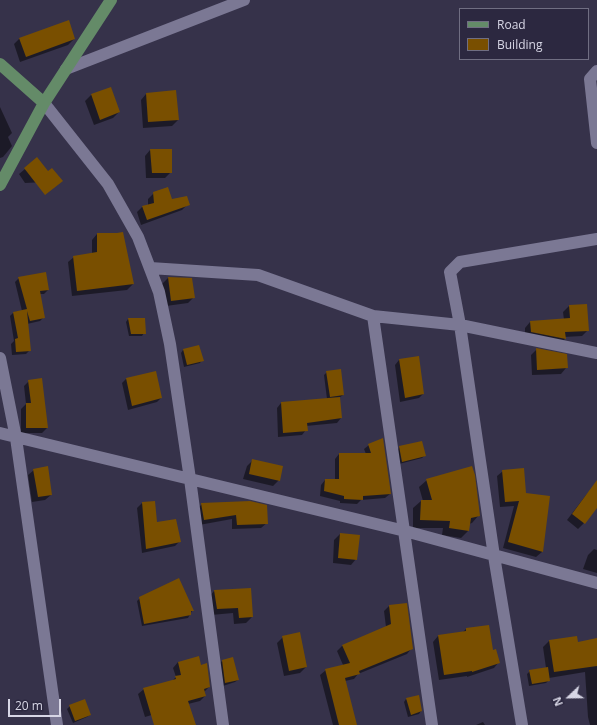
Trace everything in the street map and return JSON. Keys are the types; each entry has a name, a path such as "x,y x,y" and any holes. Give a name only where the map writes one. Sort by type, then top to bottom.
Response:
{"main road":[{"path":"0,185 44,103 110,0"},
{"path":"0,64 44,103"}],"street":[{"path":"66,69 244,0"},
{"path":"597,71 590,78 597,143"},
{"path":"44,103 108,184 138,236 159,292 170,344 190,479 223,725"},
{"path":"522,725 494,556 460,325 450,272 460,262 597,239"},
{"path":"150,268 258,275 373,316 460,325 597,353"},
{"path":"373,316 432,725"},
{"path":"0,358 16,438 57,725"},
{"path":"0,433 405,532 597,583"}],"building":[{"path":"69,20 75,39 26,57 19,38"},
{"path":"111,87 120,112 100,120 91,94"},
{"path":"176,90 179,120 148,122 146,93"},
{"path":"150,149 172,149 172,173 152,173"},
{"path":"37,157 48,171 52,168 63,181 45,195 24,168"},
{"path":"168,187 172,199 187,196 190,205 147,220 142,206 154,203 153,192"},
{"path":"123,232 134,284 77,291 73,256 97,252 97,233"},
{"path":"46,272 49,290 40,291 45,318 30,321 27,311 31,351 16,352 15,339 18,338 13,312 27,309 18,277"},
{"path":"168,277 192,278 195,298 171,301"},
{"path":"587,304 589,331 565,332 566,339 531,332 530,321 570,318 569,305"},
{"path":"128,318 145,318 146,334 131,334"},
{"path":"199,345 204,361 187,365 183,349"},
{"path":"536,348 567,354 568,368 537,370"},
{"path":"419,356 424,394 405,398 399,359"},
{"path":"341,369 344,395 330,397 326,371"},
{"path":"156,371 162,398 132,406 126,378"},
{"path":"42,378 48,428 26,428 26,403 31,403 28,380"},
{"path":"340,397 342,418 307,423 308,431 283,433 281,402"},
{"path":"383,438 391,494 363,496 363,500 344,499 344,496 324,491 325,479 339,479 339,453 371,453 368,444"},
{"path":"422,441 426,456 402,462 399,446"},
{"path":"252,459 283,466 280,481 249,474"},
{"path":"48,466 52,495 38,497 33,469"},
{"path":"472,466 475,475 480,516 471,518 469,531 449,528 450,521 420,520 421,500 432,500 426,479"},
{"path":"524,468 526,493 550,496 543,552 508,542 519,501 505,502 502,470"},
{"path":"597,480 597,508 585,524 572,514"},
{"path":"155,501 157,522 176,519 181,542 146,549 142,502"},
{"path":"250,501 267,505 268,524 237,525 236,515 204,520 201,503"},
{"path":"340,533 360,535 357,560 338,558"},
{"path":"179,578 194,611 191,611 191,615 144,624 139,597"},
{"path":"251,588 253,617 239,618 238,608 217,609 214,590"},
{"path":"407,603 413,649 359,671 360,674 345,678 357,725 339,725 325,669 350,663 342,645 391,624 389,605"},
{"path":"489,625 493,650 496,649 500,663 472,672 444,675 438,635 466,631 466,628"},
{"path":"300,632 307,667 289,671 282,636"},
{"path":"577,636 578,642 597,638 597,666 554,672 549,640"},
{"path":"199,656 201,665 207,663 210,687 204,689 206,696 188,701 196,725 154,725 143,688 176,679 175,676 181,675 178,662"},
{"path":"233,657 239,680 225,683 222,660"},
{"path":"548,667 550,681 532,684 529,670"},
{"path":"419,695 422,711 411,715 406,698"},
{"path":"85,699 91,715 75,721 69,705"}]}
